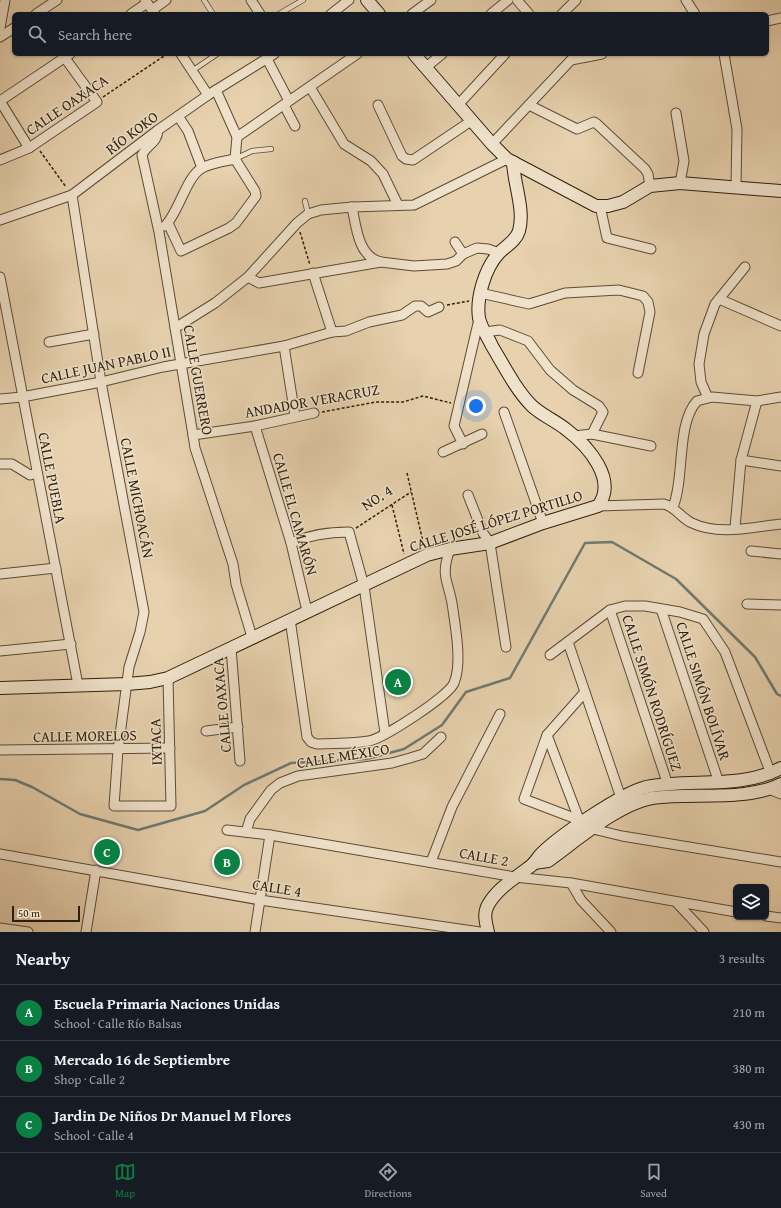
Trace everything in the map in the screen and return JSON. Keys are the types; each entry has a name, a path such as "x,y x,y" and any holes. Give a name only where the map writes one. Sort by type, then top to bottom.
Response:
{"main road":[{"path":"367,0 377,12"},
{"path":"416,56 492,144 510,161 586,201 600,206 608,206 623,202 650,186 680,183 736,186 781,191"},
{"name":"CALLE JOSÉ LÓPEZ PORTILLO","path":"0,688 127,684 150,682 168,678 427,555 450,548 490,543 542,523 598,506 602,501 604,490 601,472 596,461 574,436 566,429 544,417 520,392 479,319 480,296 491,264 499,254 510,245 518,233 522,219 510,161"},
{"path":"488,932 485,918 487,907 495,894 514,877 534,863 541,853 564,834 580,822 621,798 647,787 747,779 776,771"},
{"path":"534,863 548,861 593,829 634,803 651,798 754,793 781,784"}],"street":[{"path":"0,28 5,0"},
{"path":"39,12 57,0"},
{"path":"136,12 166,0"},
{"path":"251,0 259,12"},
{"path":"334,12 349,0"},
{"path":"415,12 431,0"},
{"path":"493,12 508,0"},
{"path":"517,0 527,12"},
{"path":"564,12 576,0"},
{"path":"686,0 695,12"},
{"path":"769,21 781,18"},
{"path":"0,37 12,29"},
{"path":"32,146 0,101 64,56"},
{"path":"66,56 97,102"},
{"path":"182,56 208,95"},
{"path":"271,56 295,126"},
{"name":"RÍO KOKO","path":"0,220 72,195 158,130 208,95 271,56"},
{"path":"237,137 354,56"},
{"path":"425,68 440,56"},
{"path":"458,106 503,56"},
{"path":"492,144 529,105 568,57 579,56"},
{"path":"724,56 737,129 736,186"},
{"path":"310,87 344,144 371,161 383,174 398,205"},
{"path":"168,223 181,251 236,223 256,196 255,191 235,159 237,137 216,90"},
{"name":"CALLE OAXACA","path":"0,160 32,146 97,102"},
{"path":"378,105 402,156 406,159 413,160 472,121"},
{"path":"529,105 577,129 594,122 597,124 645,169 648,174 650,186"},
{"path":"676,113 684,161 680,183"},
{"path":"178,116 188,131 202,168"},
{"name":"CALLE GUERRERO","path":"158,130 156,140 144,150 142,155 159,232 195,448 233,564 236,584 252,637"},
{"path":"159,232 168,223 193,175 202,168 235,159"},
{"path":"175,328 216,302 248,277 297,223 308,214 320,210 352,207 414,205 510,161"},
{"name":"CALLE MICHOACÁN","path":"72,195 101,382 144,612 127,684 118,750 114,806"},
{"path":"600,206 607,238 651,249"},
{"path":"352,207 362,245 368,257 380,262 414,266 447,264 456,261 463,254 477,248 488,249 499,254"},
{"path":"455,242 463,254"},
{"path":"248,277 259,283 380,262"},
{"path":"708,398 701,382 698,364 704,334 715,304 745,267"},
{"path":"313,273 332,332"},
{"name":"CALLE PUEBLA","path":"0,277 78,685"},
{"path":"480,296 529,304 560,294 610,290 632,292 643,296 648,302 650,312 638,373"},
{"path":"719,299 781,326"},
{"name":"CALLE JUAN PABLO II","path":"0,399 22,397 101,382 182,364 284,346 332,332 346,331 369,322 402,315 415,306 421,306 428,312 439,307"},
{"path":"463,444 454,426 479,319"},
{"path":"485,332 500,330 517,335 528,341 550,370 565,384 598,406 603,412 592,434"},
{"path":"49,342 94,334"},
{"path":"284,346 295,416"},
{"path":"673,507 680,483 681,450 687,423 697,401 708,398 757,401 781,397"},
{"path":"735,528 741,460 757,401"},
{"path":"504,412 542,523"},
{"name":"ANDADOR VERACRUZ","path":"193,435 255,426 314,413"},
{"name":"CALLE EL CAMARÓN","path":"255,426 291,543 307,611"},
{"path":"443,452 482,434"},
{"path":"574,436 592,434 651,446"},
{"path":"741,460 781,466"},
{"path":"0,464 12,464 30,475 37,473"},
{"path":"468,495 483,533 490,543 506,647"},
{"path":"598,506 664,504 673,507 690,522 712,530 781,524"},
{"path":"291,543 320,534 349,532 364,586 385,733"},
{"path":"290,619 307,737 311,742 317,744 370,741 419,714 454,685 458,669 453,610 446,583 444,565 450,548"},
{"path":"751,551 781,554"},
{"path":"0,574 56,568"},
{"path":"747,604 781,605"},
{"path":"550,655 610,610 625,606 645,606 703,619 716,636 734,672 776,771"},
{"name":"CALLE SIMÓN BOLÍVAR","path":"661,609 719,782"},
{"name":"CALLE SIMÓN RODRÍGUEZ","path":"610,610 668,786"},
{"path":"568,642 621,798"},
{"path":"0,651 70,644"},
{"name":"CALLE OAXACA","path":"231,648 240,761"},
{"name":"IXTACA","path":"114,806 171,806 168,678"},
{"path":"580,822 524,799 547,734 585,692"},
{"path":"431,862 452,807 500,714"},
{"path":"206,731 238,727"},
{"path":"547,734 580,822"},
{"name":"CALLE MÉXICO","path":"246,832 250,819 271,790 280,783 298,776 392,763 410,758 423,754 441,737"},
{"name":"CALLE MORELOS","path":"0,750 118,750 170,748"},
{"path":"769,789 781,794"},
{"path":"593,829 622,836 781,862"},
{"name":"CALLE 2","path":"226,830 431,862 514,877 571,883 677,903 733,912"},
{"path":"255,932 270,836"},
{"name":"CALLE 4","path":"0,854 260,900 480,932"},
{"path":"86,932 96,870"},
{"path":"571,883 581,900 611,932"},
{"path":"677,903 704,932"},
{"path":"769,916 781,918"},
{"path":"0,928 28,932"}],"lane":[{"path":"204,0 212,12"},
{"path":"282,12 303,0"},
{"path":"192,71 214,56"},
{"path":"235,159 252,151 271,149"},
{"path":"305,201 308,214"}],"path":[{"name":"CALLE OAXACA","path":"97,102 164,56"},
{"path":"32,146 72,195"},
{"path":"297,223 313,273"},
{"path":"439,307 480,296"},
{"name":"ANDADOR VERACRUZ","path":"314,413 376,402 403,402 423,396 459,405"},
{"path":"407,473 411,492"},
{"name":"NO. 4","path":"349,532 411,492 427,555"},
{"path":"392,504 406,565"}],"waterway":[{"path":"0,779 15,780 32,787 80,814 138,830 205,811 244,785 291,763 367,759 404,749 442,725 466,692 510,678 585,543 612,542 676,579 755,657 777,694 781,696"}],"place":[{"name":"Escuela Primaria Naciones Unidas","path":"398,682"},
{"name":"Jardin De Niños Dr Manuel M Flores","path":"107,852"},
{"name":"Mercado 16 de Septiembre","path":"227,862"}]}
